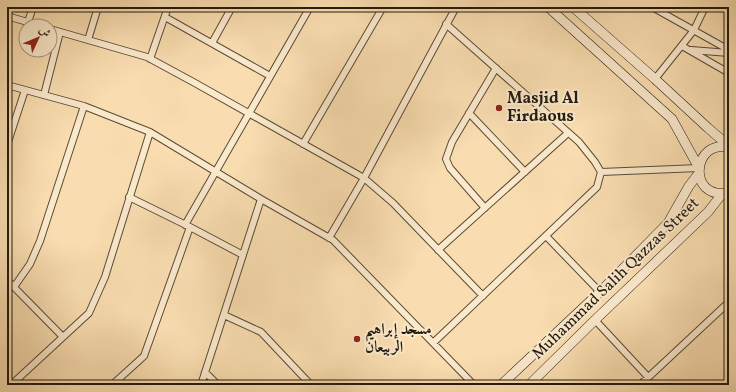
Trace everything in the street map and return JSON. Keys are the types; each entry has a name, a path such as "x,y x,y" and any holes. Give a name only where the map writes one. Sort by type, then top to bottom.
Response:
{"street":[{"path":"29,18 33,7"},
{"path":"88,40 98,7"},
{"path":"150,59 168,7"},
{"path":"212,43 232,7"},
{"path":"112,385 144,356 187,226 216,171 310,7"},
{"path":"303,144 383,7"},
{"path":"329,238 364,178 456,7"},
{"path":"548,7 672,119 699,170 700,180 709,190 715,193 726,193"},
{"path":"573,7 729,147"},
{"path":"652,7 729,50"},
{"path":"655,79 694,30 705,7"},
{"path":"7,16 18,19"},
{"path":"165,17 270,76"},
{"path":"433,343 597,187 601,172 579,142 446,24"},
{"path":"44,95 60,32 146,57 364,178 393,203 483,296"},
{"path":"682,46 729,73"},
{"path":"688,50 729,53"},
{"path":"485,208 450,168 446,159 452,142 496,68"},
{"path":"7,85 84,106 150,132 261,199 333,240 474,385"},
{"path":"7,145 25,90"},
{"path":"14,287 30,264 40,241 84,106"},
{"path":"469,113 525,172"},
{"path":"7,378 12,385 89,313 104,277 150,132"},
{"path":"438,250 568,133"},
{"name":"Muhammad Salih Qazzas Street","path":"502,385 600,292 668,223 699,170 701,160 705,154 718,147 729,147"},
{"path":"601,172 699,170"},
{"name":"Muhammad Salih Qazzas Street","path":"528,385 726,193"},
{"path":"130,197 243,255"},
{"path":"201,385 261,199"},
{"path":"546,236 600,292"},
{"path":"7,280 63,337"},
{"path":"640,385 729,302"},
{"path":"224,315 261,332 311,385"},
{"path":"595,320 648,377"},
{"path":"205,372 218,385"}],"place":[{"name":"Masjid Al Firdaous","path":"499,108"},
{"name":"مسجد إبراهيم الربيعان","path":"357,339"}]}
